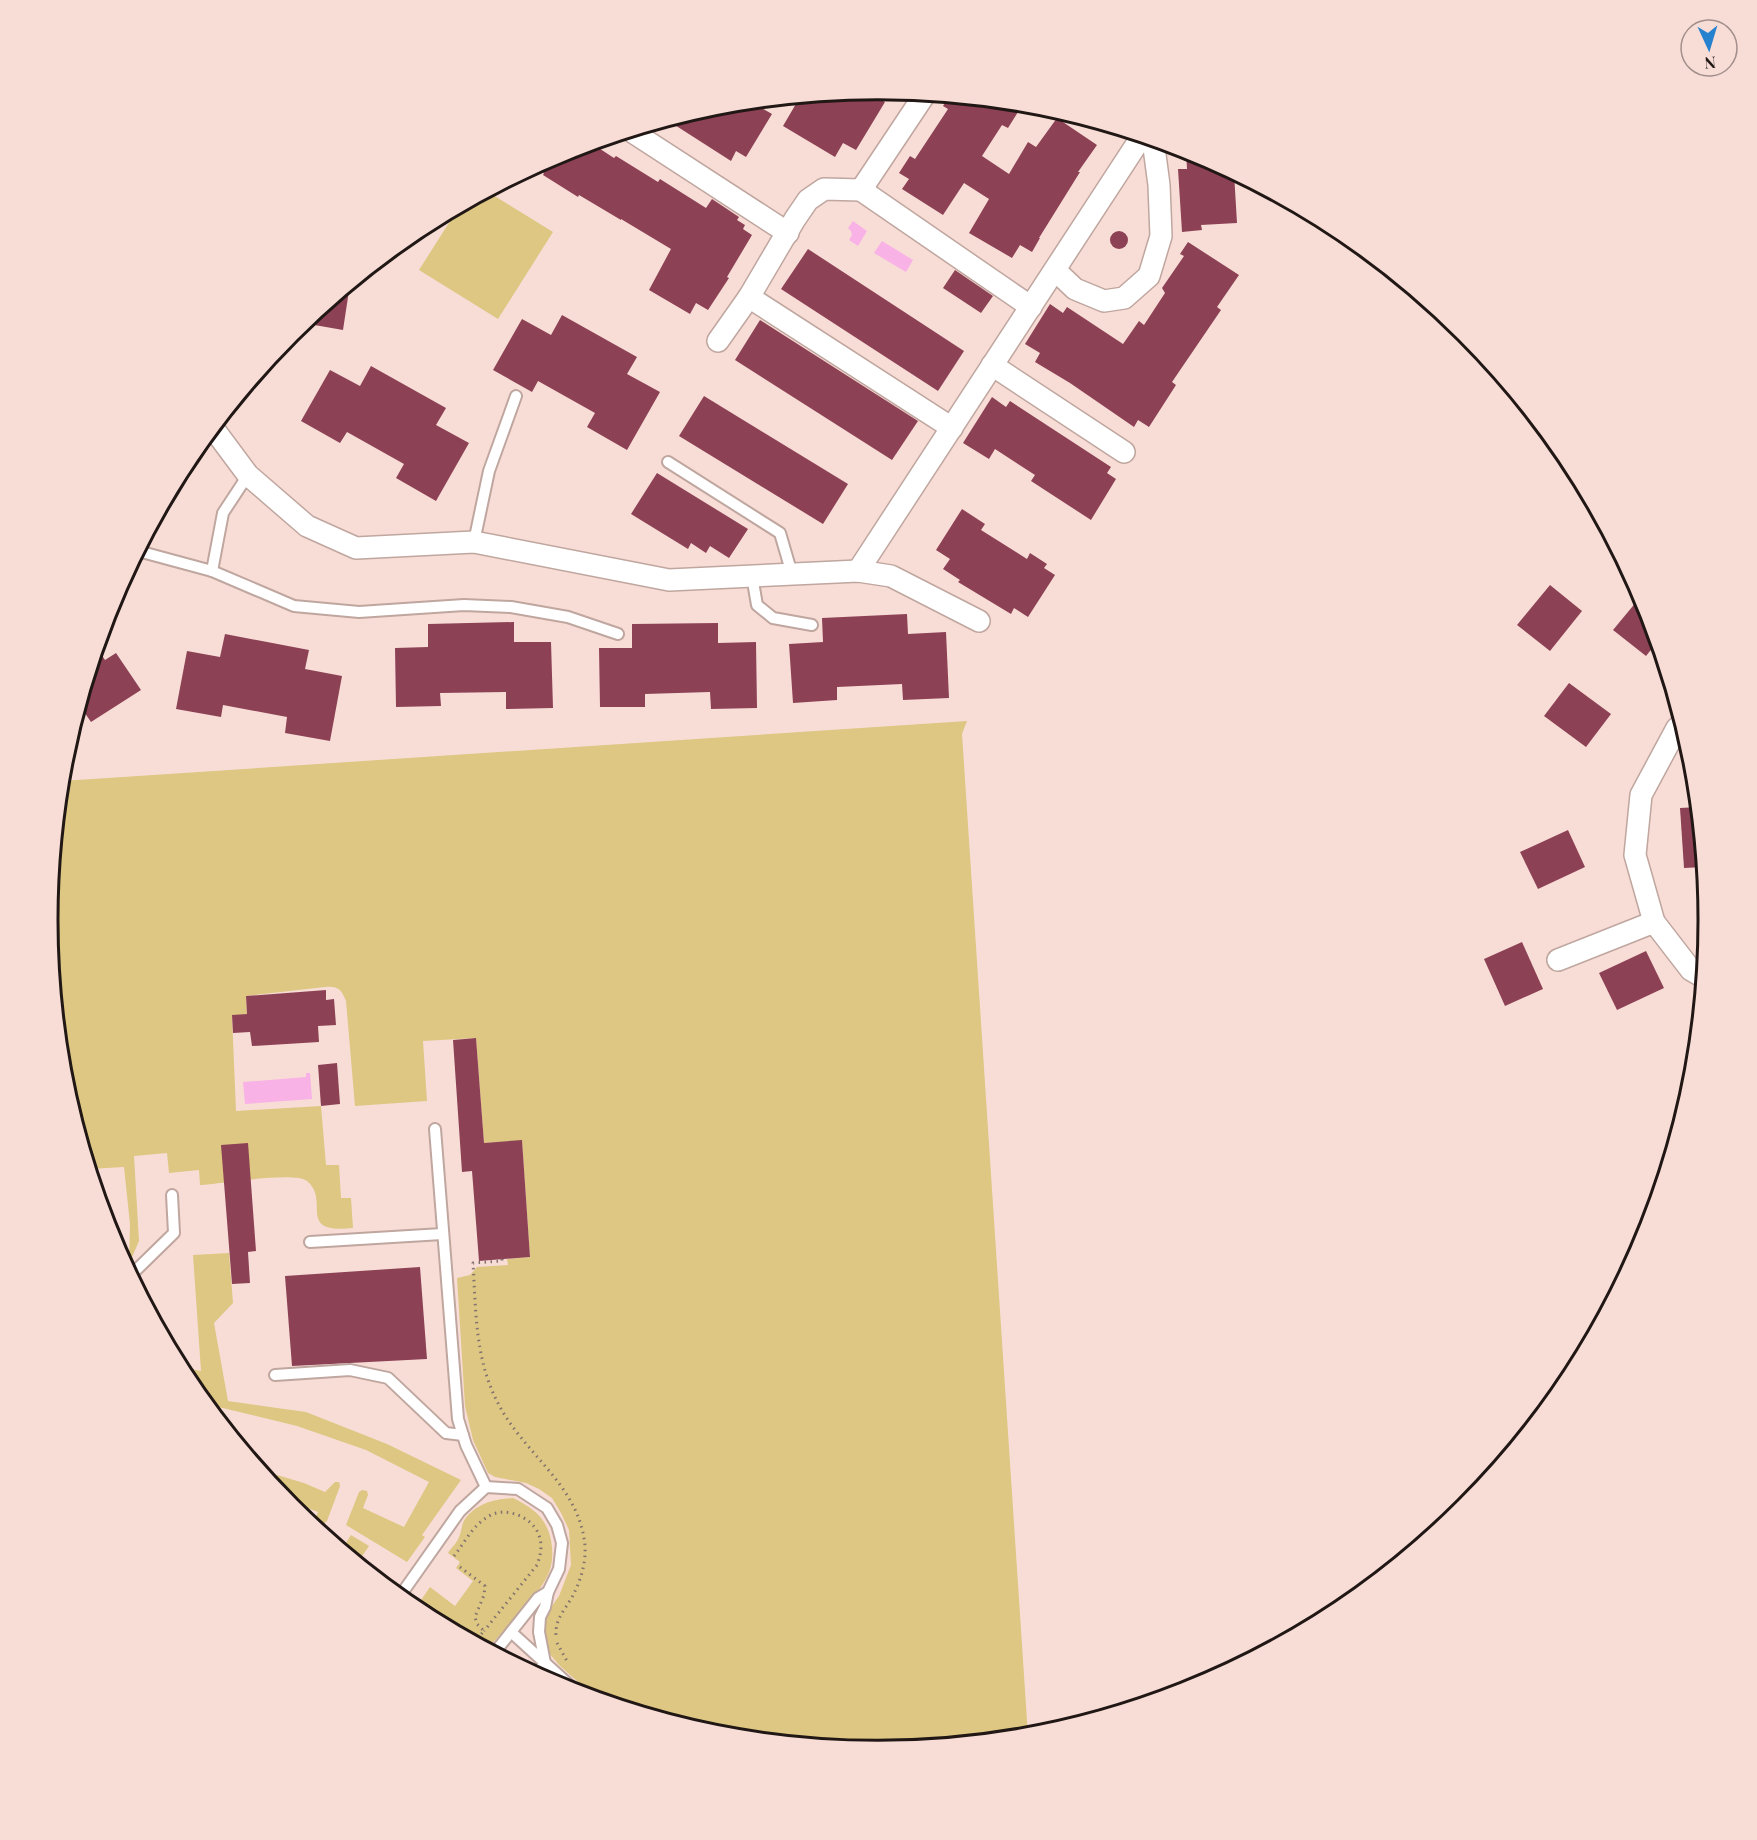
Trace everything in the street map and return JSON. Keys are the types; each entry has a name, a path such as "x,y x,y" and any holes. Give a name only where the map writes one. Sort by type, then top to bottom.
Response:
{"street":[{"path":"861,190 920,102"},
{"path":"640,136 788,232"},
{"path":"858,571 1138,143"},
{"path":"1054,270 1074,289 1104,301 1124,298 1149,276 1161,236 1159,185 1154,148"},
{"path":"718,341 749,297 808,200 824,189 861,190 1031,307"},
{"path":"749,297 952,428"},
{"path":"992,365 1124,452"},
{"path":"218,435 248,475 307,526 356,548 474,542 669,580 858,571 891,576 979,621"},
{"path":"1676,730 1641,795 1635,855 1654,922 1691,970 1697,974"},
{"path":"1558,960 1654,922"}],"lane":[{"path":"474,542 489,471 516,396"},
{"path":"668,462 780,533 792,574"},
{"path":"213,571 223,513 248,475"},
{"path":"145,553 213,571 294,606 358,612 464,605 511,607 568,617 618,634"},
{"path":"752,576 757,605 773,618 812,625"},
{"path":"435,1129 458,1419 486,1487"},
{"path":"137,1269 174,1233 172,1195"},
{"path":"310,1242 442,1234"},
{"path":"275,1375 350,1370 388,1378 446,1433 463,1435"},
{"path":"405,1589 460,1511 486,1487 518,1489 547,1508 557,1525 562,1543 559,1569 540,1617 539,1632 545,1663"},
{"path":"499,1646 538,1598 548,1592"},
{"path":"511,1632 559,1675"},
{"path":"542,1667 545,1663"}],"path":[{"path":"502,1259 502,1261 473,1263 481,1360 491,1389 513,1428 556,1479 576,1508 585,1541 585,1558 578,1584 556,1622 557,1644 568,1663 560,1676"},
{"path":"454,1556 480,1521 493,1514 504,1512 515,1514 525,1518 538,1532 541,1553 537,1565 480,1636"},
{"path":"460,1567 485,1586 484,1595 475,1617 477,1624 484,1631"}],"shaded area":[{"path":"495,196 553,232 498,319 419,270 450,222"},
{"path":"853,221 867,231 858,246 849,240 852,235 848,228"},
{"path":"882,241 913,260 906,272 874,253"},
{"path":"967,721 962,734 1027,1726 986,1733 878,1740 771,1733 666,1712 579,1683 549,1653 544,1625 547,1613 559,1596 571,1565 569,1530 552,1498 526,1483 495,1477 488,1473 473,1440 465,1406 457,1278 470,1275 477,1267 508,1265 507,1259 530,1257 522,1141 484,1143 476,1038 423,1041 427,1101 355,1106 346,1001 341,991 333,987 325,987 246,996 247,1014 232,1016 236,1111 321,1106 326,1165 339,1165 341,1198 351,1198 353,1228 335,1229 319,1221 313,1189 307,1181 299,1178 273,1178 200,1185 199,1170 169,1173 167,1153 134,1156 139,1241 132,1258 129,1252 130,1224 124,1167 97,1169 74,1080 66,1027 60,974 58,920 60,866 71,780"},
{"path":"306,1073 310,1073 312,1099 245,1104 243,1082 306,1077"},
{"path":"229,1253 233,1303 214,1323 228,1401 306,1412 387,1444 461,1480 422,1535 425,1537 407,1562 346,1525 359,1492 362,1490 367,1491 368,1495 363,1508 404,1527 429,1482 366,1450 297,1426 220,1407 197,1376 193,1369 201,1371 193,1255"},
{"path":"275,1474 325,1492 335,1482 339,1482 340,1486 324,1524 316,1516 318,1512 307,1508"},
{"path":"513,1498 538,1514 549,1532 552,1556 549,1572 539,1590 493,1643 421,1600 430,1587 455,1606 473,1581 456,1568 460,1562 448,1553 458,1539 464,1521 470,1514 480,1506 499,1499"},
{"path":"351,1535 369,1546 362,1557 346,1543"}],"building":[{"path":"878,100 885,102 856,150 843,143 835,157 783,126 795,105"},
{"path":"945,103 1018,112 1008,128 1002,125 982,156 1009,174 1028,142 1036,147 1056,120 1062,121 1097,145 1078,172 1080,172 1032,252 1020,245 1012,258 969,233 989,199 964,183 943,215 902,189 909,179 899,173 910,156 915,159 948,109 943,106"},
{"path":"762,108 772,114 746,157 736,151 731,161 676,126"},
{"path":"601,149 658,182 660,179 706,208 712,199 739,217 737,220 745,225 743,229 752,235 727,277 729,278 708,310 696,303 690,314 649,290 671,249 579,195 578,197 543,175 565,162"},
{"path":"1187,160 1235,182 1237,223 1201,225 1202,230 1182,232 1178,169 1187,169"},
{"path":"1119,231 1125,234 1128,240 1125,246 1119,249 1113,246 1110,240 1113,234"},
{"path":"1188,242 1239,275 1217,307 1221,310 1172,382 1176,385 1149,427 1138,420 1134,427 1035,362 1040,353 1025,344 1050,304 1063,313 1067,307 1123,344 1139,321 1144,325 1165,293 1162,288 1184,256 1180,254"},
{"path":"808,249 964,351 938,391 781,289"},
{"path":"955,270 993,296 981,313 943,288"},
{"path":"348,294 343,330 315,325"},
{"path":"562,315 637,357 627,374 660,392 627,450 587,427 595,413 538,381 532,392 493,370 522,319 551,335"},
{"path":"760,320 918,421 892,460 735,360"},
{"path":"371,366 446,408 436,425 469,443 436,501 396,478 404,464 347,432 340,443 301,421 330,370 360,386"},
{"path":"704,396 848,484 823,524 679,436"},
{"path":"992,397 1006,407 1010,401 1111,467 1107,473 1116,479 1091,520 1031,481 1035,475 995,449 989,459 963,443"},
{"path":"657,473 748,529 729,558 710,546 706,553 691,543 688,549 631,514"},
{"path":"962,509 985,524 981,530 1027,559 1030,553 1047,564 1044,568 1055,575 1028,617 1014,608 1011,614 958,582 960,580 943,569 950,559 936,550"},
{"path":"1550,585 1582,611 1550,651 1517,625"},
{"path":"1635,604 1652,648 1646,656 1613,630"},
{"path":"907,614 908,634 946,632 949,698 903,700 902,684 837,687 837,700 793,703 789,644 823,642 822,618"},
{"path":"514,622 514,642 551,642 553,708 506,709 506,692 440,693 441,706 396,707 395,648 428,647 428,624"},
{"path":"718,623 718,643 756,642 757,708 711,709 710,692 645,694 645,707 600,707 599,648 632,648 632,624"},
{"path":"225,634 309,650 305,669 342,676 330,741 285,733 287,717 223,705 221,717 176,709 187,651 220,657"},
{"path":"116,653 141,690 91,722 85,713 102,656 105,660"},
{"path":"1569,683 1611,714 1586,747 1544,716"},
{"path":"1690,807 1697,867 1684,868 1680,808"},
{"path":"1568,830 1585,867 1538,889 1520,852"},
{"path":"1522,942 1543,989 1505,1006 1484,959"},
{"path":"1646,951 1664,988 1617,1010 1599,973"},
{"path":"326,990 326,1000 334,999 336,1025 318,1026 319,1042 252,1046 250,1032 233,1033 232,1015 247,1014 246,996"},
{"path":"476,1038 484,1143 522,1140 530,1257 479,1261 472,1171 462,1172 453,1040"},
{"path":"337,1063 340,1104 321,1106 318,1065"},
{"path":"248,1143 256,1251 248,1252 250,1283 232,1284 221,1145"},
{"path":"420,1267 427,1359 292,1366 285,1276"}]}
